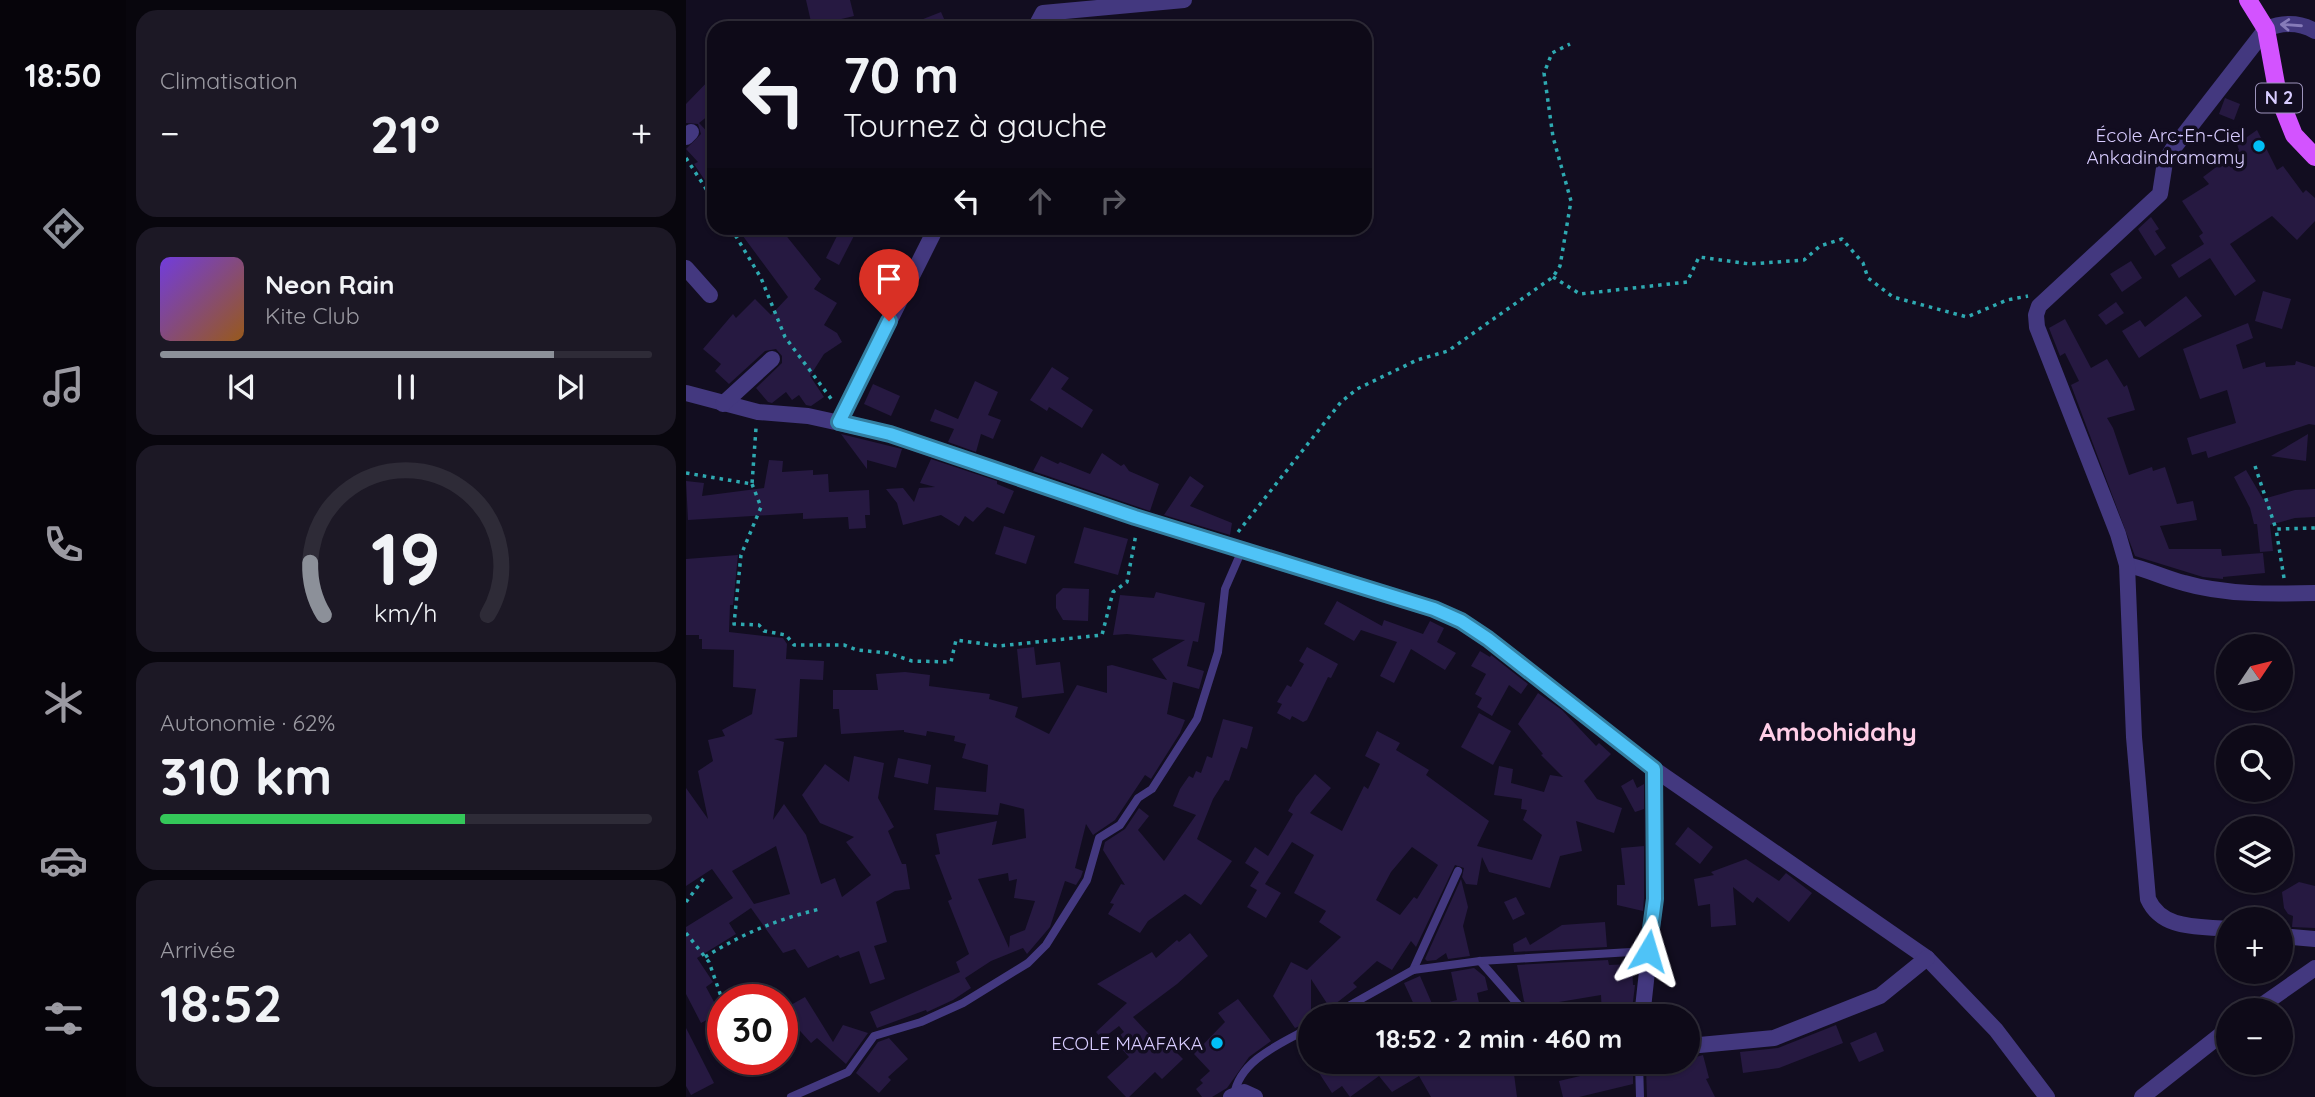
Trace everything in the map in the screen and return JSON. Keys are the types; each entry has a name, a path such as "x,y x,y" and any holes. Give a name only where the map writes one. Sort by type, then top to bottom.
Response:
{"main road":[{"name":"N 2","path":"2248,0 2266,29 2282,105 2294,135 2315,157"}],"street":[{"path":"1039,21 1043,13 1184,0"},
{"path":"2216,928 2169,922 2154,911 2148,899 2134,737 2127,565 2118,534 2037,327 2036,315 2039,306 2160,194 2165,162 2172,150 2266,29 2282,23 2306,26 2315,31"},
{"path":"841,418 932,235"},
{"path":"686,268 710,295"},
{"path":"723,404 772,359"},
{"path":"686,393 758,412 841,418 1139,518 1434,609 1461,621 1488,639 1654,769 1927,958 1996,1030 2048,1097"},
{"path":"2127,565 2148,569 2184,583 2247,592 2315,593"},
{"path":"1643,1004 1655,899 1654,769"},
{"path":"2293,937 2315,939"},
{"path":"1700,1045 1774,1038 1880,996 1927,958"},
{"path":"2272,998 2315,968"},
{"path":"2141,1097 2216,1038"},
{"path":"1233,1096 1244,1091 1255,1097"}],"lane":[{"path":"791,1097 848,1072 874,1036 921,1022 962,1003 1028,964 1046,945 1087,880 1099,838 1119,825 1138,798 1152,789 1197,719 1217,652 1225,589 1235,547"},
{"path":"1413,970 1458,871"},
{"path":"1352,1004 1413,970 1480,961 1648,951"},
{"path":"1480,961 1518,1004"},
{"path":"1233,1096 1237,1081 1261,1055 1298,1034"},
{"path":"1639,1074 1640,1097"}],"path":[{"path":"1235,547 1341,402 1357,389 1417,360 1448,351 1553,278 1560,266 1571,201 1553,137 1544,73 1552,54 1570,44"},
{"path":"686,158 707,190"},
{"path":"735,235 761,278 785,337 841,418"},
{"path":"1553,278 1580,294 1687,282 1699,257 1750,264 1804,260 1820,246 1842,239 1863,262 1868,278 1893,297 1967,317 2007,300 2057,290"},
{"path":"758,412 752,484 761,507 741,555 734,624 759,625 764,631 786,635 794,645 844,645 857,650 888,653 912,661 951,662 956,640 999,646 1102,635 1113,592 1127,582 1139,518"},
{"path":"2255,466 2276,530 2287,594"},
{"path":"686,473 752,484"},
{"path":"2276,530 2315,527"},
{"path":"686,902 705,877"},
{"path":"705,957 744,933 782,918 820,909"},
{"path":"686,933 705,957 716,984"}],"building":[{"path":"806,0 850,0 854,16 833,21 811,21"},
{"path":"941,12 945,21 918,21"},
{"path":"707,82 707,117 699,123 707,132 707,184 694,164 698,162 686,149 701,134 698,124 686,123 686,104"},
{"path":"2225,98 2240,104 2234,120 2219,114"},
{"path":"2257,130 2277,170 2283,166 2303,193 2306,190 2315,198 2315,221 2297,240 2272,216 2230,244 2256,281 2235,296 2210,258 2179,278 2171,265 2204,244 2199,236 2203,233 2182,201 2209,184 2203,177 2239,150 2237,144"},
{"path":"2151,217 2159,229 2155,231 2166,248 2155,256 2138,229"},
{"path":"742,235 786,235 821,279 814,289 837,303 824,325 837,333 842,342 824,354 810,376 824,397 811,406 806,405 799,395 792,400 786,392 772,403 768,402 756,388 782,363 782,356 776,349 765,351 729,384 715,371 721,364 703,349 733,314 736,318 755,299 771,315 788,297"},
{"path":"838,235 854,235 839,265 826,258"},
{"path":"2131,261 2142,278 2122,292 2110,274"},
{"path":"2263,291 2291,299 2282,329 2255,321"},
{"path":"2186,296 2202,316 2139,358 2122,331 2140,320 2145,327"},
{"path":"2116,302 2124,313 2106,325 2098,315"},
{"path":"2065,319 2091,368 2107,359 2124,387 2127,385 2135,410 2107,418 2129,475 2152,467 2153,471 2165,467 2177,504 2193,501 2197,520 2160,526 2169,549 2221,549 2222,556 2263,553 2265,573 2223,579 2203,577 2135,556 2071,385 2079,381 2065,353 2060,356 2049,328"},
{"path":"2248,323 2253,338 2236,345 2243,369 2265,362 2266,367 2295,365 2296,361 2315,367 2315,425 2309,424 2208,458 2206,451 2192,455 2187,438 2236,423 2227,390 2200,399 2183,349"},
{"path":"1052,367 1069,378 1061,389 1093,410 1082,428 1049,407 1047,411 1030,400"},
{"path":"975,381 998,392 988,415 1001,420 993,439 981,434 976,452 948,442 954,429 930,421 935,409 958,419"},
{"path":"873,384 900,396 891,416 864,404"},
{"path":"841,434 902,449 896,468 867,460 867,469"},
{"path":"2308,434 2306,461 2271,456"},
{"path":"1102,453 1121,466 1124,464 1129,471 1159,484 1150,511 1033,471 1041,456 1090,474"},
{"path":"931,459 997,481 997,484 1014,491 1004,514 987,507 973,522 965,516 959,526 941,515 903,525 897,503 886,489 903,488 914,502 919,488 935,487 920,483"},
{"path":"769,460 783,461 782,472 813,470 813,475 828,474 829,492 869,490 870,515 865,515 866,528 849,529 848,517 803,519 803,513 688,520 686,481 704,483 702,496 764,488"},
{"path":"2246,470 2263,499 2295,490 2315,489 2315,517 2295,518 2270,525 2273,551 2260,552 2257,524 2254,524 2250,508 2234,477"},
{"path":"1190,476 1204,486 1190,506 1232,523 1230,535 1164,515"},
{"path":"1004,526 1035,536 1026,564 995,554"},
{"path":"1084,527 1128,539 1118,575 1074,563"},
{"path":"738,555 733,605 730,605 729,632 783,638 787,644 786,659 824,661 823,680 800,679 797,737 774,739 784,742 773,820 784,804 806,835 821,884 835,878 842,897 871,875 846,842 854,837 820,823 802,795 825,764 849,782 854,756 884,763 878,798 894,827 888,831 902,864 906,864 910,889 895,891 876,902 887,942 874,946 885,979 870,984 859,951 840,958 838,955 808,968 795,949 783,953 751,908 729,923 736,934 697,958 713,982 706,987 707,1020 701,1023 686,994 686,927 733,898 712,869 686,886 686,788 708,819 698,771 713,761 708,740 725,736 722,730 752,714 756,689 733,687 734,650 702,649 699,635 686,635 686,559","holes":["776,846 790,894 754,904 732,871"]},
{"path":"1063,588 1089,589 1088,621 1063,620 1056,608 1056,595"},
{"path":"1156,592 1205,603 1198,642 1193,641 1187,666 1204,671 1199,689 1173,682 1167,714 1185,720 1180,733 1151,779 1145,775 1115,820 1093,835 1086,824 1075,868 1083,871 1081,877 1076,885 1065,881 1050,927 1027,954 1023,948 991,961 965,978 971,988 953,1000 927,1012 926,1010 877,1028 870,1012 960,972 956,962 969,954 948,901 952,899 935,855 940,854 936,834 997,821 992,845 1026,838 1024,809 1000,803 998,815 934,810 936,787 986,792 988,765 962,758 966,744 954,741 955,736 927,731 926,736 904,730 841,734 839,709 833,709 833,690 878,690 876,674 905,672 930,675 929,686 990,694 989,699 1018,707 1015,717 1049,734 1077,685 1107,693 1107,666 1112,665 1167,680 1152,659 1185,640 1113,635 1120,595 1154,598","holes":["1008,873 1009,881 1017,879 1014,898 1035,901 1025,930 1010,936 1009,948 978,879"]},
{"path":"1337,601 1382,626 1384,620 1423,634 1430,621 1444,628 1437,642 1456,653 1445,670 1411,649 1394,683 1380,676 1397,642 1361,630 1354,641 1324,624"},
{"path":"1034,647 1036,665 1060,662 1064,693 1022,698 1017,649"},
{"path":"1307,647 1338,664 1331,678 1328,677 1307,720 1303,722 1292,716 1290,720 1277,713 1282,704 1277,702 1287,685 1291,687 1304,664 1299,661"},
{"path":"1480,651 1490,657 1491,655 1528,684 1521,694 1509,685 1492,716 1477,707 1482,698 1475,694 1486,674 1471,666"},
{"path":"1538,693 1562,710 1596,746 1599,743 1611,754 1584,781 1597,799 1622,808 1614,833 1576,821 1582,851 1560,856 1550,888 1489,872 1482,857 1477,885 1466,884 1462,877 1464,868 1455,865 1416,947 1411,941 1392,970 1377,961 1353,983 1357,987 1335,1004 1327,1004 1311,979 1311,1004 1298,1004 1298,1027 1295,1028 1273,996 1291,962 1307,970 1341,937 1319,922 1326,911 1294,893 1314,855 1292,842 1265,884 1281,893 1266,918 1247,907 1257,890 1250,886 1259,872 1245,863 1255,847 1268,856 1293,814 1288,811 1296,797 1315,774 1331,788 1310,813 1342,831 1364,786 1368,789 1380,764 1365,756 1377,731 1400,743 1396,750 1429,770 1426,775 1489,821 1477,846 1532,860 1542,835 1523,820 1527,810 1521,809 1522,799 1494,795 1499,766 1513,769 1511,783 1544,792 1550,775 1563,777 1541,755 1543,754 1518,724","holes":["1412,847 1438,865 1417,899 1414,897 1400,915 1376,900 1391,872"]},
{"path":"1479,713 1511,731 1493,765 1461,747"},
{"path":"1223,719 1253,727 1247,749 1241,747 1229,781 1225,780 1213,799 1197,839 1232,861 1201,905 1185,894 1148,921 1140,933 1108,914 1114,904 1110,903 1121,884 1125,885 1103,850 1105,842 1125,829 1139,808 1149,816 1138,830 1164,861 1196,815 1173,806 1180,789 1189,776 1193,778 1196,771 1201,773 1207,756 1212,758"},
{"path":"898,758 931,765 928,784 894,777"},
{"path":"1633,779 1637,788 1644,784 1644,809 1635,812 1621,786"},
{"path":"1688,827 1713,847 1700,864 1675,844"},
{"path":"1644,846 1643,911 1617,905 1617,885 1625,885 1621,848"},
{"path":"1746,859 1779,881 1786,873 1812,893 1789,922 1757,897 1753,903 1733,887 1736,925 1711,927 1710,904 1698,906 1694,879 1714,875 1711,872"},
{"path":"1461,879 1468,907 1463,926 1470,956 1448,959 1446,953 1436,960 1427,961 1425,959"},
{"path":"2299,882 2315,886 2315,928 2293,927 2293,907 2284,907 2282,893 2293,893 2293,886"},
{"path":"1516,897 1525,914 1513,920 1504,902"},
{"path":"1605,922 1607,947 1514,952 1513,944 1526,937 1530,945 1562,925"},
{"path":"1190,933 1208,956 1177,984 1133,1017 1161,1047 1166,1042 1183,1059 1162,1079 1155,1072 1126,1097 1107,1077 1129,1057 1114,1040 1124,1032 1119,1026 1102,1039 1096,1032 1127,1003 1097,984 1152,952 1156,958"},
{"path":"1608,960 1609,965 1632,964 1635,985 1633,1004 1601,1004 1601,995 1547,1004 1526,1004 1517,965"},
{"path":"1474,968 1485,977 1488,990 1477,993 1479,1004 1441,1004 1457,1000 1451,972"},
{"path":"1420,976 1432,1004 1414,1004 1404,983"},
{"path":"805,997 833,1042 843,1025 868,1033 846,1064 817,1038 811,1043 798,1029 798,1001"},
{"path":"1238,999 1271,1041 1249,1057 1227,1088 1212,1097 1202,1097 1196,1089 1203,1083 1200,1080 1210,1071 1194,1054 1225,1022 1218,1013"},
{"path":"1836,1025 1843,1043 1779,1068 1743,1073 1740,1052 1778,1048"},
{"path":"686,1028 707,1069 707,1075 710,1075 714,1083 691,1095 686,1086"},
{"path":"1876,1032 1884,1051 1859,1062 1850,1043"},
{"path":"889,1038 908,1059 888,1077 891,1080 879,1093 856,1073 878,1042"},
{"path":"1703,1055 1709,1078 1706,1079 1715,1097 1647,1097 1646,1074 1700,1074 1700,1056"},
{"path":"1320,1074 1514,1074 1517,1097 1431,1097 1419,1076 1392,1092 1379,1076 1350,1097 1342,1086 1332,1093"},
{"path":"1589,1074 1633,1074 1633,1084 1579,1097 1563,1097 1559,1081"}],"place":[{"name":"École Arc-En-Ciel Ankadindramamy","path":"2259,146"},
{"name":"ECOLE MAAFAKA","path":"1217,1043"}],"district":[{"name":"Ambohidahy","path":"1838,732"}],"route":[{"path":"889,321 839,422 890,434 1135,517 1434,609 1461,621 1488,639 1654,769 1655,899 1648,951"}]}
